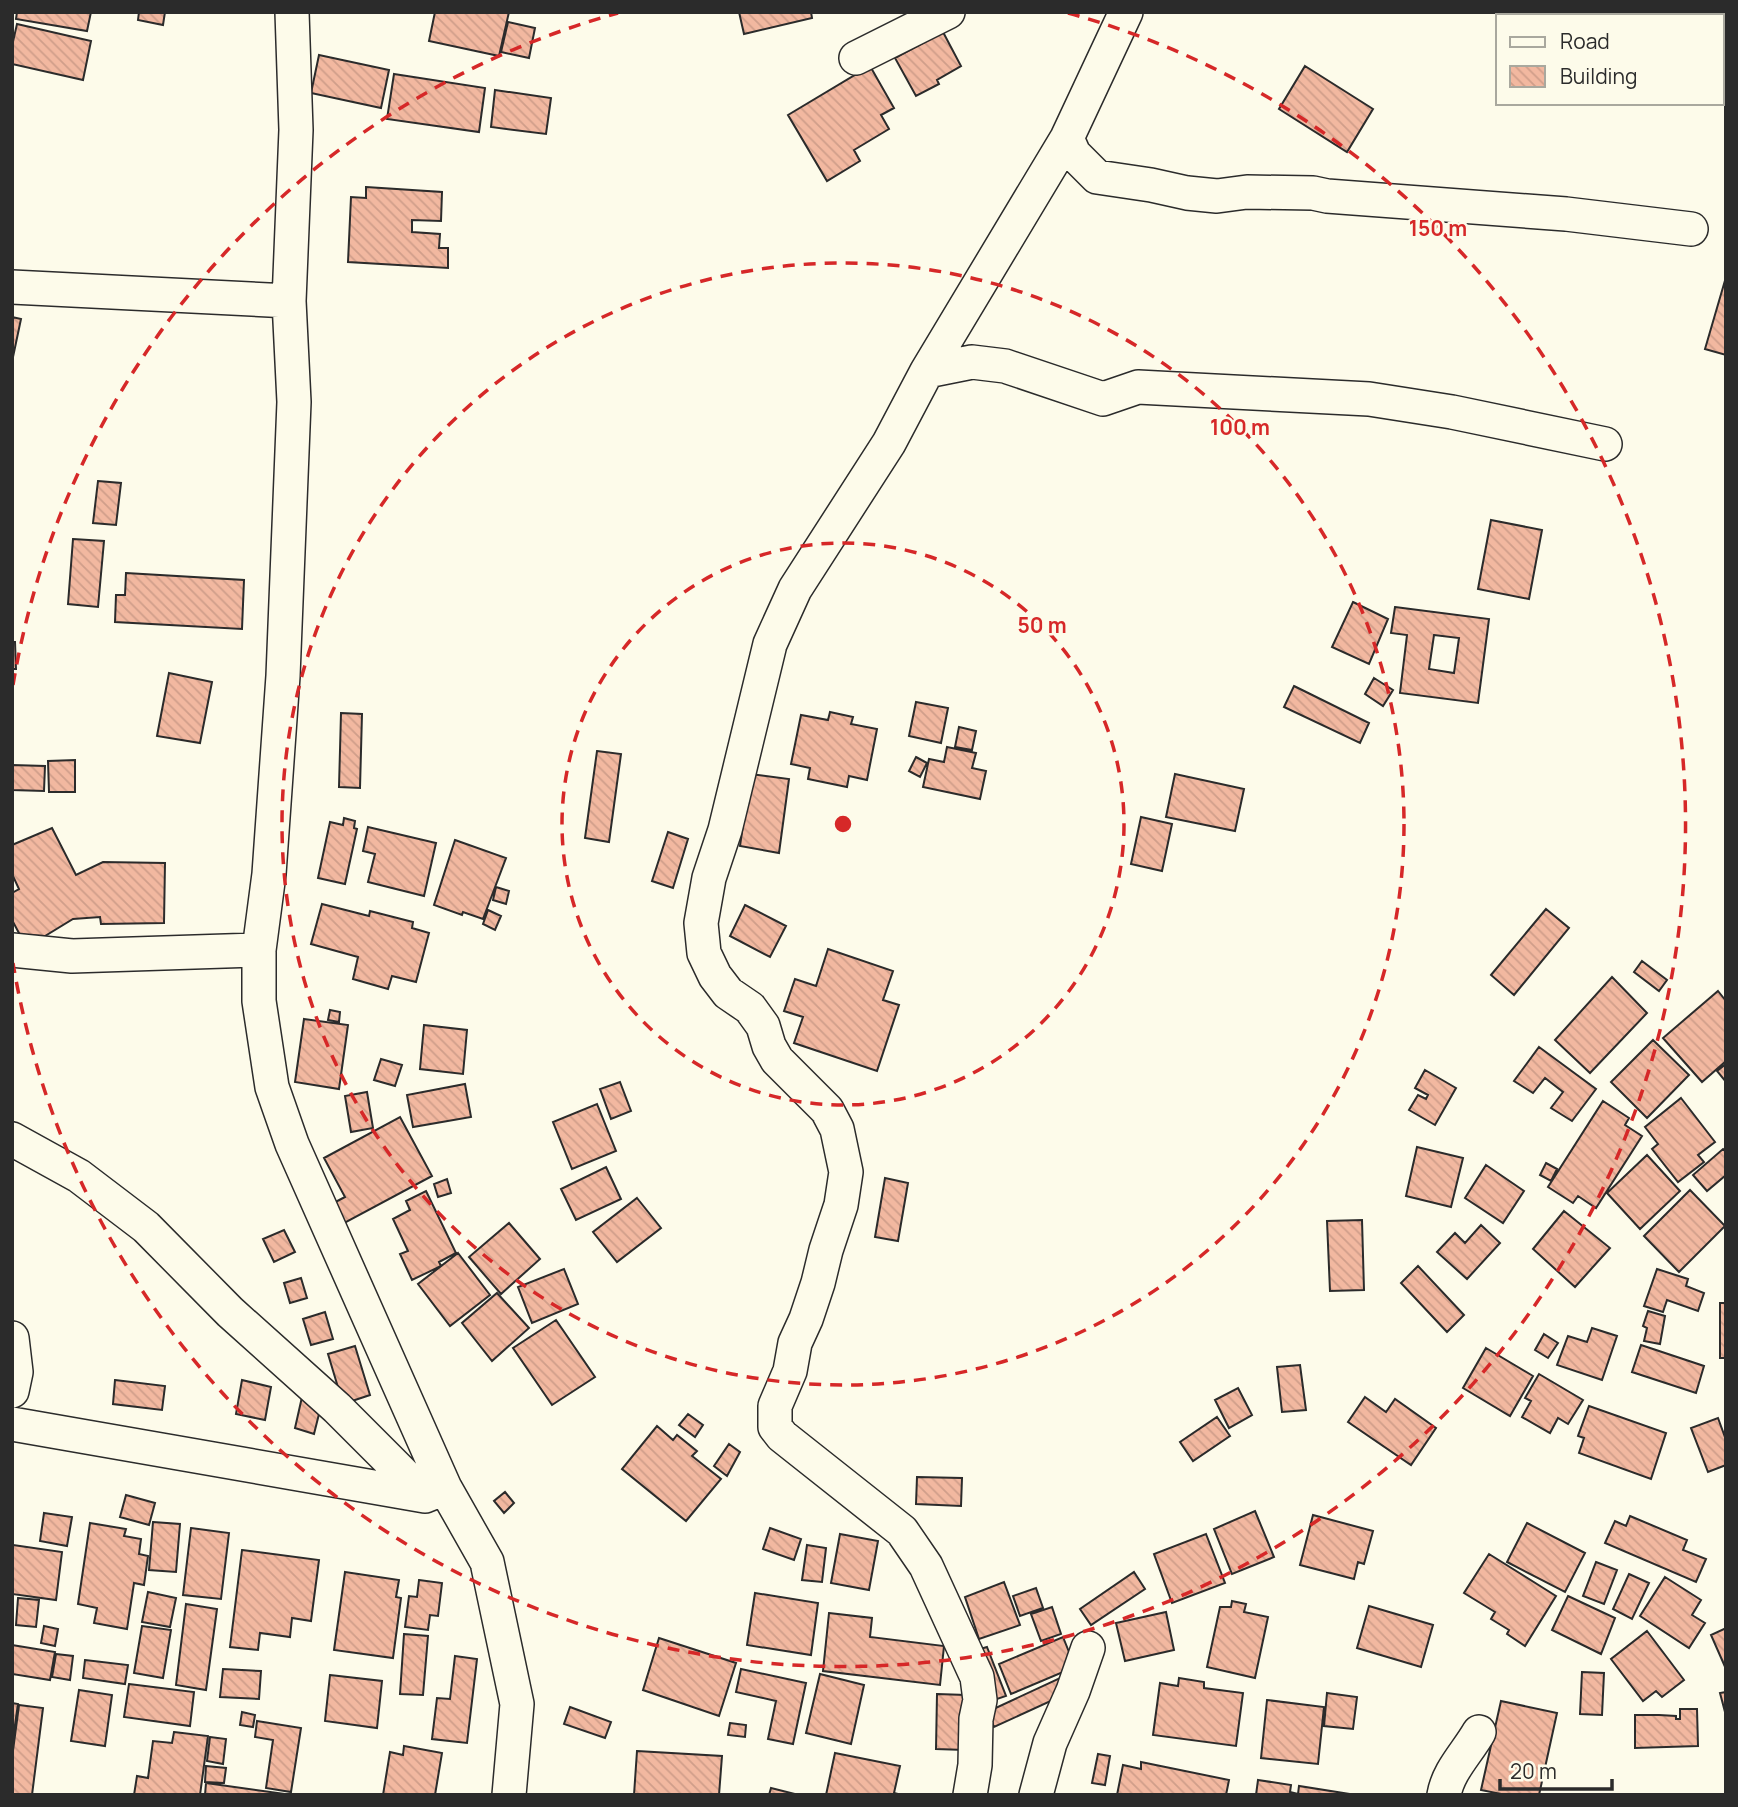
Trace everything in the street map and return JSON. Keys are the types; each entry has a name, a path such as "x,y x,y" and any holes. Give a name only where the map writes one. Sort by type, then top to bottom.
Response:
{"street":[{"path":"292,12 296,130 289,301 294,402 283,676 269,874 259,950 259,1001 272,1087 292,1144 435,1492"},
{"path":"856,58 948,12"},
{"path":"970,1795 975,1765 979,1700 977,1676 926,1566 902,1531 836,1481 775,1427 775,1406 790,1371 795,1343 818,1283 825,1250 841,1205 846,1172 837,1129 827,1110 812,1092 783,1066 769,1046 763,1026 750,1008 727,993 715,976 704,953 701,923 709,878 725,830 770,644 795,589 889,443 928,371 1067,138 1126,12"},
{"path":"1067,138 1073,154 1097,177 1187,193 1217,196 1247,192 1312,192 1566,214 1691,229"},
{"path":"12,287 289,301"},
{"path":"928,371 972,362 1004,366 1103,399 1138,387 1369,399 1452,412 1605,444"},
{"path":"12,950 72,956 259,950"},
{"path":"12,1139 79,1176 146,1227 230,1312 435,1492 486,1562 517,1704 509,1795"},
{"path":"12,1338 16,1371 12,1391"},
{"path":"12,1424 435,1492"},
{"path":"1044,1787 1050,1743 1088,1648"},
{"path":"1444,1795 1455,1766 1462,1760 1479,1732"}],"building":[{"path":"17,12 91,12 87,31 16,19"},
{"path":"139,12 165,12 163,25 138,20"},
{"path":"435,12 509,12 499,56 429,41"},
{"path":"739,12 811,12 812,18 744,34"},
{"path":"508,22 535,28 529,58 501,52"},
{"path":"17,24 91,41 83,80 12,64 12,46"},
{"path":"943,32 961,66 937,80 939,84 916,96 895,58"},
{"path":"319,55 389,70 381,108 311,93"},
{"path":"870,66 894,108 881,115 889,129 854,150 860,161 827,181 788,115"},
{"path":"1305,66 1373,109 1347,152 1279,109"},
{"path":"394,74 485,88 479,132 387,119"},
{"path":"495,90 551,98 546,134 491,127"},
{"path":"366,187 442,192 441,221 412,220 412,232 440,234 439,248 448,248 448,268 348,262 351,197 366,198"},
{"path":"1726,277 1726,355 1705,349"},
{"path":"12,317 21,319 13,357 12,357"},
{"path":"98,481 121,483 116,525 93,523"},
{"path":"1491,520 1542,530 1529,599 1478,589"},
{"path":"73,539 104,541 98,607 68,604"},
{"path":"126,573 244,580 242,629 115,622 116,595 125,595"},
{"path":"1353,602 1388,619 1369,664 1332,647"},
{"path":"1395,607 1489,619 1478,703 1400,693 1407,635 1391,633","holes":["1434,635 1459,638 1454,673 1429,669"]},
{"path":"12,642 15,642 16,669 12,669"},
{"path":"169,673 212,682 200,743 157,736"},
{"path":"1374,678 1393,690 1383,706 1365,694"},
{"path":"1294,686 1369,723 1360,743 1284,707"},
{"path":"916,702 948,708 941,743 909,736"},
{"path":"830,712 853,717 851,724 877,729 867,780 849,776 847,787 808,779 810,768 791,764 801,715 828,720"},
{"path":"341,713 362,714 360,788 339,787"},
{"path":"959,727 976,731 972,750 955,747"},
{"path":"947,747 976,753 972,768 986,771 980,799 923,787 929,759 944,762"},
{"path":"597,751 621,754 609,842 585,838"},
{"path":"916,757 927,763 920,777 909,771"},
{"path":"75,760 75,792 49,792 48,761"},
{"path":"12,765 45,766 44,791 12,790"},
{"path":"750,774 789,779 779,853 740,846"},
{"path":"1175,774 1244,789 1235,831 1166,817"},
{"path":"1141,817 1172,824 1162,871 1131,864"},
{"path":"344,818 355,821 354,828 357,829 345,884 318,878 330,822 343,825"},
{"path":"368,827 436,843 424,896 368,882 375,854 363,851"},
{"path":"52,828 76,875 103,862 165,863 164,923 101,924 100,917 73,919 45,936 20,935 12,920 12,893 19,889 12,874 12,845"},
{"path":"668,832 688,839 673,888 652,881"},
{"path":"455,840 506,858 483,919 434,905"},
{"path":"496,887 509,891 506,904 493,900"},
{"path":"322,904 369,916 370,911 413,922 412,928 429,933 416,982 392,976 388,989 353,979 358,957 311,944"},
{"path":"745,905 786,926 770,957 730,936"},
{"path":"1546,909 1569,928 1514,995 1491,975"},
{"path":"488,910 501,916 495,930 483,924"},
{"path":"828,949 893,971 883,1000 899,1005 877,1071 794,1043 803,1017 784,1011 795,979 816,986"},
{"path":"1642,961 1667,980 1659,991 1634,972"},
{"path":"1612,977 1647,1013 1590,1073 1555,1040"},
{"path":"1718,991 1726,1001 1726,1061 1702,1082 1663,1038"},
{"path":"330,1010 340,1012 339,1022 328,1020"},
{"path":"304,1019 348,1025 339,1089 295,1082"},
{"path":"424,1025 467,1030 463,1074 420,1069"},
{"path":"1653,1040 1689,1075 1647,1118 1611,1082"},
{"path":"1539,1047 1596,1089 1572,1121 1551,1108 1563,1092 1545,1078 1533,1093 1514,1081"},
{"path":"381,1059 402,1065 395,1086 374,1080"},
{"path":"1726,1064 1726,1082 1717,1071"},
{"path":"1425,1070 1456,1088 1435,1125 1409,1110 1418,1095 1426,1099 1428,1095 1415,1088"},
{"path":"620,1082 631,1111 611,1119 600,1089"},
{"path":"465,1084 471,1117 413,1127 407,1095"},
{"path":"367,1092 373,1128 351,1132 345,1096"},
{"path":"1681,1098 1715,1142 1698,1155 1704,1162 1678,1182 1652,1149 1658,1144 1645,1127"},
{"path":"1603,1101 1629,1118 1625,1125 1642,1136 1596,1208 1578,1196 1573,1203 1548,1187"},
{"path":"597,1104 616,1151 572,1169 553,1122"},
{"path":"400,1117 432,1176 335,1228 324,1208 345,1197 324,1158"},
{"path":"1417,1147 1463,1158 1451,1207 1406,1196"},
{"path":"1723,1149 1726,1152 1726,1175 1707,1191 1693,1175"},
{"path":"1647,1155 1680,1191 1640,1229 1607,1193"},
{"path":"1546,1163 1557,1169 1551,1181 1540,1175"},
{"path":"1486,1165 1524,1191 1503,1223 1465,1198"},
{"path":"606,1167 621,1199 576,1220 561,1189"},
{"path":"885,1178 908,1183 898,1241 875,1237"},
{"path":"447,1179 451,1193 438,1197 434,1184"},
{"path":"1690,1190 1725,1226 1679,1272 1644,1236"},
{"path":"426,1191 456,1253 439,1262 441,1266 412,1280 400,1254 408,1251 393,1219 410,1210 406,1201"},
{"path":"637,1198 661,1228 617,1262 593,1232"},
{"path":"1564,1211 1610,1248 1575,1287 1533,1249"},
{"path":"1362,1220 1364,1290 1330,1291 1327,1221"},
{"path":"509,1223 540,1259 501,1294 469,1257"},
{"path":"1481,1225 1500,1243 1467,1279 1437,1252 1455,1233 1465,1243"},
{"path":"284,1230 295,1252 274,1262 263,1239"},
{"path":"458,1253 490,1295 450,1326 418,1284"},
{"path":"1418,1266 1464,1315 1447,1332 1401,1283"},
{"path":"564,1269 578,1304 532,1323 518,1287"},
{"path":"1657,1269 1688,1279 1686,1286 1704,1293 1698,1311 1667,1300 1663,1312 1644,1306"},
{"path":"301,1278 307,1298 290,1303 284,1283"},
{"path":"497,1293 529,1328 492,1361 462,1323"},
{"path":"1720,1303 1726,1303 1726,1358 1720,1358"},
{"path":"1648,1311 1665,1316 1660,1344 1644,1341 1647,1328 1643,1326"},
{"path":"325,1312 333,1339 311,1345 303,1319"},
{"path":"556,1320 595,1377 552,1405 513,1348"},
{"path":"1592,1328 1617,1336 1602,1380 1557,1365 1568,1336 1587,1342"},
{"path":"1544,1334 1558,1343 1548,1358 1535,1350"},
{"path":"1641,1345 1704,1366 1696,1393 1632,1372"},
{"path":"355,1346 370,1395 343,1404 328,1354"},
{"path":"1486,1348 1533,1376 1510,1416 1463,1388"},
{"path":"1300,1365 1306,1410 1282,1412 1277,1367"},
{"path":"1539,1374 1583,1400 1568,1424 1558,1418 1550,1433 1522,1417 1531,1401 1525,1398"},
{"path":"115,1380 165,1386 162,1410 113,1404"},
{"path":"242,1380 271,1387 265,1420 236,1414"},
{"path":"1238,1388 1252,1415 1229,1428 1215,1400"},
{"path":"302,1397 322,1402 314,1434 295,1428"},
{"path":"1365,1397 1386,1412 1395,1399 1436,1428 1411,1465 1348,1422"},
{"path":"1589,1406 1666,1433 1651,1479 1579,1453 1584,1438 1578,1436"},
{"path":"688,1414 703,1425 695,1437 679,1425"},
{"path":"1217,1417 1230,1436 1193,1461 1180,1442"},
{"path":"1718,1418 1726,1440 1726,1465 1708,1472 1691,1428"},
{"path":"657,1426 673,1440 677,1435 697,1451 692,1456 721,1479 686,1521 622,1469"},
{"path":"729,1444 740,1452 727,1476 714,1466"},
{"path":"917,1477 962,1478 961,1506 916,1504"},
{"path":"505,1492 514,1503 504,1513 494,1501"},
{"path":"126,1495 155,1503 149,1525 120,1517"},
{"path":"1255,1511 1274,1557 1232,1574 1214,1529"},
{"path":"44,1513 72,1517 67,1546 40,1541"},
{"path":"1313,1515 1373,1531 1364,1564 1358,1562 1354,1579 1300,1565"},
{"path":"1630,1516 1687,1540 1683,1550 1706,1559 1696,1582 1605,1543 1615,1521 1626,1526"},
{"path":"153,1522 180,1524 176,1572 149,1570"},
{"path":"90,1523 126,1529 124,1536 141,1539 139,1554 148,1556 144,1585 134,1583 127,1629 94,1623 97,1608 78,1604"},
{"path":"1527,1523 1585,1553 1565,1592 1507,1562"},
{"path":"191,1528 229,1533 221,1599 183,1595"},
{"path":"770,1528 801,1539 794,1560 763,1549"},
{"path":"840,1534 878,1541 869,1590 831,1583"},
{"path":"1206,1534 1225,1583 1172,1603 1154,1554"},
{"path":"13,1545 62,1552 56,1600 12,1594"},
{"path":"807,1545 826,1548 822,1582 802,1580"},
{"path":"242,1550 319,1560 311,1621 292,1618 290,1637 260,1633 258,1650 230,1647"},
{"path":"1489,1554 1556,1596 1525,1646 1507,1634 1509,1630 1491,1619 1495,1612 1464,1593"},
{"path":"1596,1562 1617,1570 1604,1604 1583,1596"},
{"path":"345,1572 399,1580 396,1597 401,1598 393,1658 334,1650"},
{"path":"1134,1572 1145,1589 1091,1625 1080,1609"},
{"path":"1629,1574 1649,1583 1632,1619 1613,1609"},
{"path":"1665,1577 1701,1600 1692,1615 1705,1623 1689,1648 1640,1616"},
{"path":"419,1580 442,1583 438,1616 430,1615 428,1630 405,1627 409,1596 417,1597"},
{"path":"1004,1582 1020,1625 979,1639 965,1597"},
{"path":"1036,1588 1043,1608 1020,1616 1013,1596"},
{"path":"148,1592 176,1598 170,1627 142,1622"},
{"path":"755,1593 818,1603 811,1655 747,1645"},
{"path":"1568,1596 1615,1618 1601,1654 1552,1630"},
{"path":"18,1598 39,1600 36,1627 16,1625"},
{"path":"1232,1601 1246,1604 1244,1612 1268,1617 1255,1678 1207,1667 1220,1607 1231,1607"},
{"path":"186,1604 217,1609 206,1690 176,1685"},
{"path":"1369,1606 1433,1625 1421,1667 1357,1648"},
{"path":"1052,1607 1061,1634 1041,1641 1031,1614"},
{"path":"1166,1612 1174,1650 1125,1661 1116,1623"},
{"path":"829,1613 872,1618 870,1637 944,1646 940,1685 823,1671"},
{"path":"44,1626 58,1629 55,1646 41,1643"},
{"path":"142,1626 171,1630 163,1678 134,1673"},
{"path":"1726,1628 1726,1669 1711,1635"},
{"path":"1647,1631 1684,1680 1662,1697 1656,1691 1643,1701 1611,1659"},
{"path":"404,1634 428,1636 423,1695 400,1694"},
{"path":"1063,1637 1075,1667 1011,1694 999,1664"},
{"path":"659,1638 736,1663 719,1716 643,1690"},
{"path":"12,1645 55,1652 50,1680 12,1674"},
{"path":"987,1647 1006,1696 988,1702 970,1652"},
{"path":"56,1654 73,1656 70,1680 52,1677"},
{"path":"455,1656 477,1659 467,1743 432,1739 437,1698 450,1699"},
{"path":"85,1660 128,1665 125,1684 83,1678"},
{"path":"223,1669 261,1671 259,1699 220,1697"},
{"path":"741,1669 806,1683 793,1744 768,1739 776,1701 736,1692"},
{"path":"1582,1672 1604,1673 1602,1715 1580,1714"},
{"path":"820,1674 864,1685 851,1744 806,1733"},
{"path":"330,1675 382,1681 377,1728 325,1721"},
{"path":"1060,1678 1066,1694 994,1727 987,1712"},
{"path":"1179,1678 1204,1682 1204,1688 1243,1693 1236,1746 1153,1735 1160,1683 1178,1686"},
{"path":"129,1684 194,1692 190,1726 124,1717"},
{"path":"79,1690 112,1695 105,1746 71,1741"},
{"path":"1726,1692 1726,1712 1725,1712 1720,1693"},
{"path":"1327,1693 1357,1697 1353,1729 1324,1726"},
{"path":"937,1694 966,1695 965,1750 936,1749"},
{"path":"1267,1700 1324,1707 1318,1764 1261,1758"},
{"path":"1501,1701 1557,1713 1539,1795 1506,1795 1481,1790"},
{"path":"12,1703 18,1704 12,1746"},
{"path":"19,1705 43,1708 32,1795 12,1795 12,1758"},
{"path":"570,1707 611,1722 605,1738 564,1724"},
{"path":"1680,1709 1697,1709 1698,1746 1635,1748 1635,1715 1676,1716 1676,1719 1680,1719"},
{"path":"242,1712 255,1715 253,1727 240,1725"},
{"path":"257,1721 301,1728 291,1792 266,1788 273,1740 255,1737"},
{"path":"730,1723 746,1725 745,1737 728,1735"},
{"path":"174,1732 208,1736 200,1795 134,1795 137,1776 148,1778 153,1741 172,1743"},
{"path":"210,1737 226,1739 223,1764 207,1761"},
{"path":"404,1746 442,1753 435,1795 383,1795 390,1752 403,1755"},
{"path":"637,1751 722,1756 719,1795 634,1795"},
{"path":"835,1753 900,1766 894,1793 902,1795 826,1795"},
{"path":"1098,1754 1110,1756 1105,1785 1092,1783"},
{"path":"1141,1762 1229,1780 1226,1795 1117,1795 1123,1765 1141,1769"},
{"path":"206,1766 226,1768 224,1783 205,1782"},
{"path":"1258,1780 1291,1785 1290,1792 1298,1794 1299,1786 1356,1795 1256,1795"},
{"path":"206,1783 292,1795 205,1795"},
{"path":"771,1788 795,1794 795,1795 769,1795"}]}
